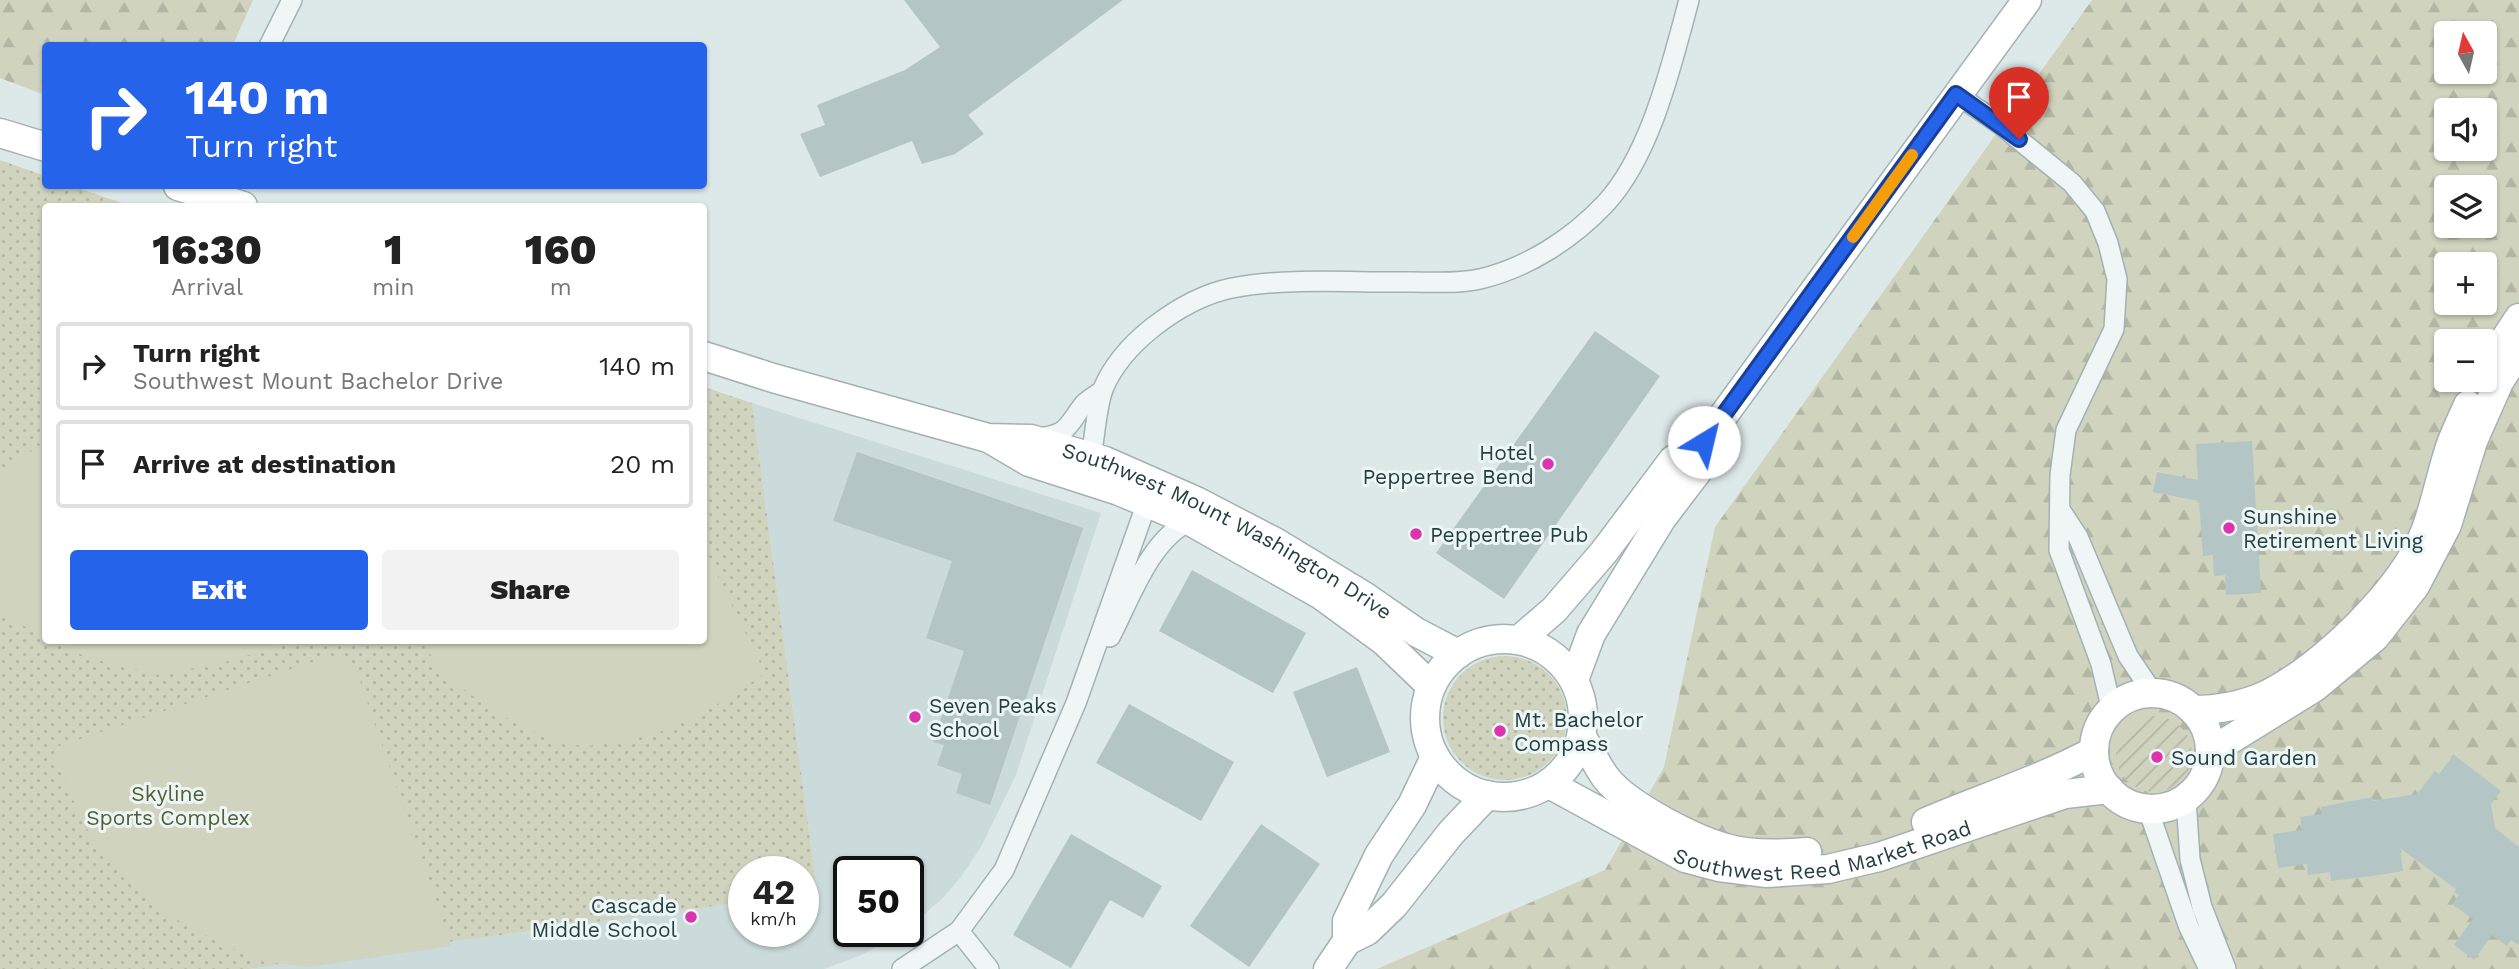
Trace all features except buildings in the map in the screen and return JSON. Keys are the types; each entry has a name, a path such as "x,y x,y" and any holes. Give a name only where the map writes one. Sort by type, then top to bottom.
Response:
{"main road":[{"path":"1574,680 1591,634 1662,519 1697,472 1704,442 2027,0"},
{"path":"0,133 42,146"},
{"path":"192,189 231,197"},
{"path":"2497,352 2519,318"},
{"path":"2210,751 2315,687 2375,637 2407,596 2434,555 2447,525 2473,441 2499,382 2519,351"},
{"name":"Southwest Mount Washington Drive","path":"707,357 988,438 1031,439 1091,457 1150,492 1190,521 1321,595 1384,641 1431,686"},
{"path":"2193,710 2237,705 2266,695 2307,669 2349,633 2391,589 2424,533 2452,443 2474,392"},
{"name":"Southwest Mount Washington Drive","path":"988,438 1029,462 1119,491 1150,492 1275,542 1364,596 1416,632 1458,654"},
{"path":"1519,640 1554,610 1604,552 1674,460 1704,442"},
{"path":"1519,640 1541,648 1560,662 1574,680 1581,698 1584,718 1582,737 1575,755 1564,771 1549,783 1530,793 1508,797 1487,796 1466,788 1448,775 1435,757 1426,734 1425,710 1431,686 1442,668 1458,654 1487,641 1519,640"},
{"path":"2153,694 2182,701 2193,710 2203,722 2209,736 2210,751 2207,770 2199,786 2186,799 2168,807 2148,809 2133,806 2109,789 2101,778 2094,751 2102,722 2112,710 2131,698 2153,694"},
{"name":"Southwest Reed Market Road","path":"1582,737 1607,779 1634,804 1727,849 1782,854 1844,850 1885,840 1981,799 2058,771 2094,751"},
{"path":"1347,941 1347,921 1379,855 1412,805 1435,757"},
{"name":"Southwest Reed Market Road","path":"1549,783 1685,858 1719,867 1767,873 1828,869 1879,857 2065,794 2109,789"},
{"path":"1328,969 1347,941 1367,931 1394,905 1451,833 1487,796"}],"street":[{"path":"271,42 292,0"},
{"path":"1091,457 1103,390 1113,371 1133,344 1158,323 1196,300 1231,288 1275,283 1437,282 1479,279 1546,252 1606,203 1634,163 1659,103 1689,0"},
{"path":"1956,94 2001,125 2072,183 2095,211 2108,243 2117,279 2115,329 2066,430 2060,475 2059,550 2101,664 2112,710"},
{"path":"1031,439 1068,429 1086,402 1103,390"},
{"path":"902,969 959,930 1004,870 1076,703 1150,492"},
{"path":"2061,511 2078,537 2128,656 2153,694"},
{"path":"1076,703 1156,549 1177,527 1190,521"},
{"path":"2186,799 2190,859 2202,906 2226,969"},
{"path":"2148,809 2188,925 2211,969"},
{"path":"959,930 989,969"}],"shaded area":[{"name":"Seven Peaks School","path":"752,403 1101,513 1016,775 981,847 943,898 924,914 924,856 833,856 833,947 876,947 824,969 249,969 728,904 728,947 819,947 819,856 812,856"}],"green space":[{"path":"0,0 253,0 234,42 42,42 42,94 0,78"},
{"path":"2092,0 2519,0 2519,969 1377,969 1605,870 1664,767 1715,527"},
{"name":"Skyline Sports Complex","path":"0,160 42,175 42,189 81,189 122,203 42,203 42,644 707,644 707,388 752,403 812,856 728,856 728,904 249,969 0,969"},
{"path":"42,444 42,637 0,609 0,472"},
{"path":"707,554 765,673 730,697 672,727 631,740 583,746 559,742 504,716 462,688 436,662 423,644 707,644"},
{"path":"58,644 285,644 221,663 159,675 89,658"},
{"path":"1505,656 1529,661 1549,674 1562,694 1567,718 1562,742 1549,762 1529,775 1505,780 1481,775 1461,762 1448,742 1443,718 1448,694 1461,674 1481,661"},
{"path":"321,659 340,659 357,672 451,946 308,967 260,961 164,913 127,881 89,833 69,791 53,748"},
{"path":"2154,716 2169,719 2181,727 2189,739 2192,754 2189,769 2181,781 2169,789 2154,792 2139,789 2127,781 2119,769 2116,754 2119,739 2127,727 2139,719"}],"slow traffic":[{"path":"1853,237 1912,155"}],"place":[{"name":"Hotel Peppertree Bend","path":"1548,464"},
{"name":"Sunshine Retirement Living","path":"2229,528"},
{"name":"Peppertree Pub","path":"1416,534"},
{"name":"Seven Peaks School","path":"915,717"},
{"name":"Mt. Bachelor Compass","path":"1500,731"},
{"name":"Sound Garden","path":"2157,757"},
{"name":"Cascade Middle School","path":"691,917"}],"route":[{"path":"1704,442 1956,94 2019,139"}]}
